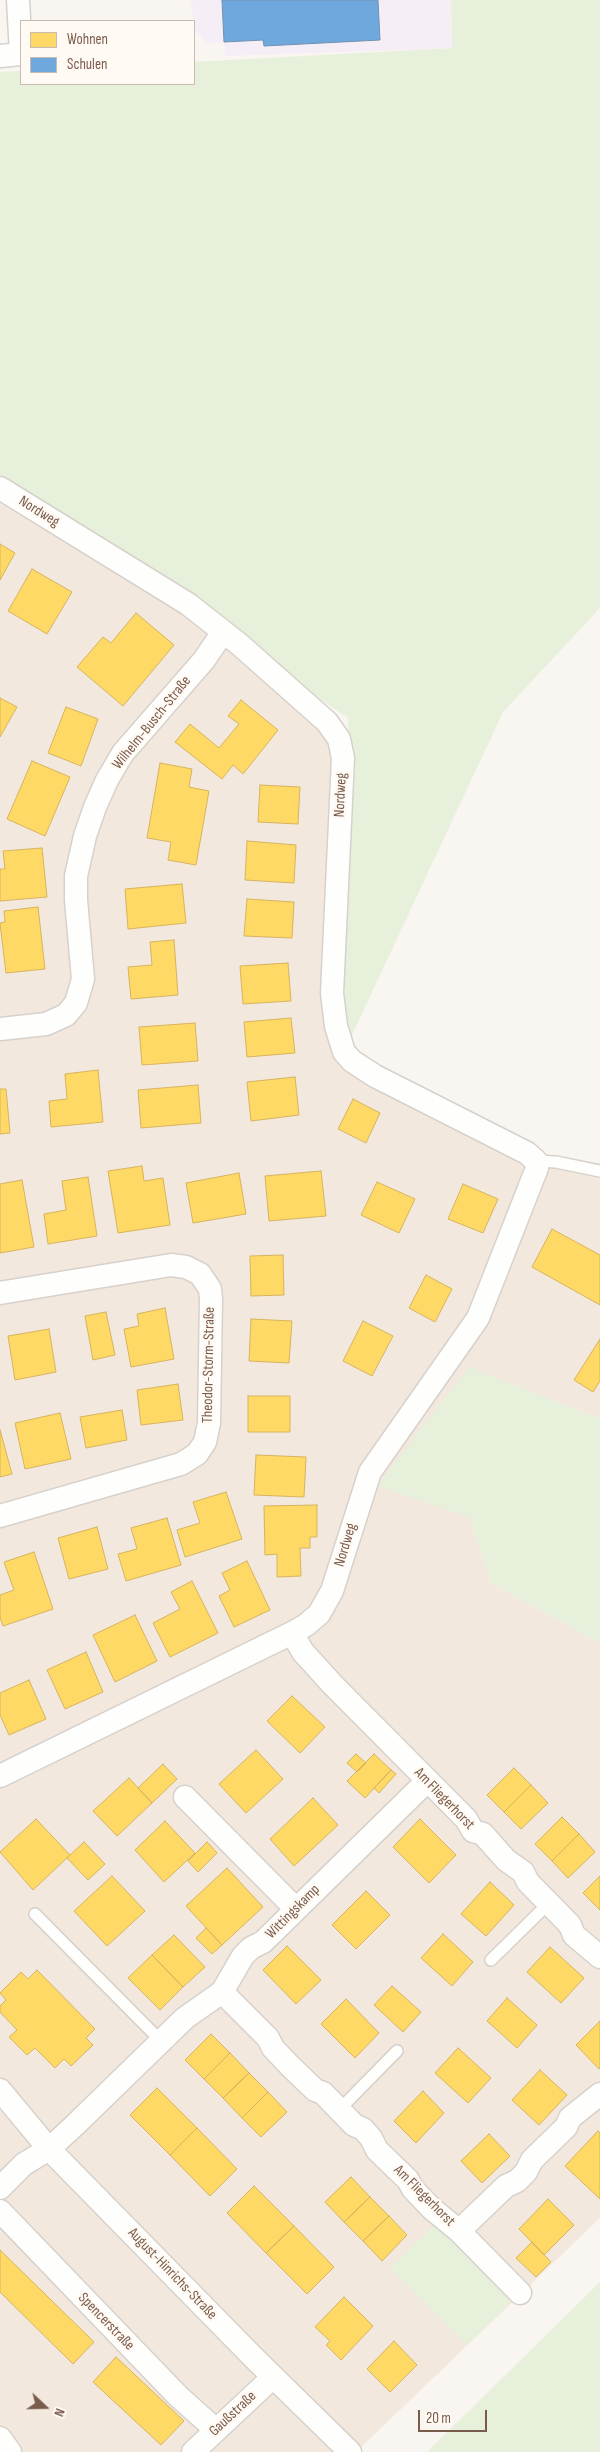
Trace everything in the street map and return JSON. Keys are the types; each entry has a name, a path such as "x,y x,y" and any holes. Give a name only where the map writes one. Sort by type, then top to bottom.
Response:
{"street":[{"path":"18,0 20,36"},
{"path":"0,56 20,54"},
{"name":"Nordweg","path":"0,488 188,604 224,632 318,713 334,730 342,748 332,993 336,1026 344,1052 352,1061 375,1076 521,1150 536,1162 535,1174 478,1318 372,1467 365,1483 329,1599 313,1620 292,1633 0,1776"},
{"name":"Wilhelm-Busch-Straße","path":"0,1029 46,1024 66,1015 76,1004 83,979 76,900 76,876 84,836 94,807 123,753 204,660 224,632"},
{"name":"Theodor-Storm-Straße","path":"0,1293 171,1265 186,1267 200,1274 210,1289 211,1299 209,1423 205,1442 197,1454 181,1464 0,1516"},
{"name":"Am Fliegerhorst","path":"292,1633 303,1652 318,1669 466,1819 473,1831 482,1834 506,1860 523,1872 528,1882 570,1925 574,1935 600,1957"},
{"name":"Wittingskamp","path":"0,2188 24,2164 49,2149 185,2018 222,1992 243,1956 251,1948 263,1942 427,1781"},
{"path":"185,1797 296,1909"},
{"name":"Am Fliegerhorst","path":"222,1992 268,2038 273,2048 290,2066 315,2090 323,2093 371,2138 377,2150 408,2180 413,2190 459,2232 520,2293"},
{"name":"August-Hinrichs-Straße","path":"0,2090 49,2149 273,2377 350,2452"},
{"name":"Am Fliegerhorst","path":"459,2232 506,2186 517,2181 526,2172 532,2160 566,2127 570,2118 600,2094"},
{"name":"Spencerstraße","path":"0,2211 178,2396 216,2430"},
{"name":"Gaußstraße","path":"192,2452 273,2377"},
{"path":"0,2438 10,2452"}],"lane":[{"path":"536,1162 556,1162 600,1171"},
{"path":"490,1960 548,1904"},
{"path":"35,1914 161,2041"},
{"path":"339,2110 397,2052"}],"shaded area":[{"path":"191,0 451,0 452,48 225,56 224,42 208,44 195,30 195,20 193,20"},
{"path":"0,491 223,632 334,730 340,1040 344,1052 521,1150 600,1171 600,1419 469,1368 469,1517 491,1583 600,1643 600,2218 356,2452 0,2452"}],"green space":[{"path":"451,0 600,0 600,608 503,712 344,1052 348,718 0,483 0,72 20,71 20,85 195,85 195,62 452,48"},
{"path":"469,1367 600,1419 600,1643 491,1583 469,1517 377,1486"},
{"path":"435,2224 511,2301 467,2345 390,2268"},
{"path":"600,2282 600,2452 427,2452"}],"building: Wohnen":[{"path":"0,544 15,553 0,580"},
{"path":"32,569 72,592 47,634 8,611"},
{"path":"136,613 174,645 123,706 77,667 103,637 111,643"},
{"path":"0,698 17,707 0,737"},
{"path":"241,700 278,730 243,774 233,765 222,779 175,742 190,724 219,748 239,724 228,716"},
{"path":"66,707 98,719 81,766 48,753"},
{"path":"32,761 70,777 45,836 7,819"},
{"path":"160,763 192,769 189,787 209,791 196,865 168,860 171,842 147,838"},
{"path":"260,785 300,787 298,824 258,822"},
{"path":"247,841 296,845 294,883 245,880"},
{"path":"42,848 47,897 0,901 0,869 5,869 3,851"},
{"path":"182,884 186,923 128,929 125,889"},
{"path":"247,899 294,902 292,938 244,936"},
{"path":"38,907 45,969 6,973 0,923 5,922 4,911"},
{"path":"174,940 178,995 131,999 128,967 152,965 150,942"},
{"path":"288,963 291,1001 243,1004 240,966"},
{"path":"291,1018 295,1053 247,1057 244,1022"},
{"path":"195,1023 198,1061 142,1065 139,1027"},
{"path":"98,1070 103,1122 51,1127 49,1101 67,1099 65,1074"},
{"path":"295,1077 299,1115 251,1121 247,1082"},
{"path":"198,1085 201,1123 141,1128 138,1090"},
{"path":"0,1089 6,1089 10,1133 0,1134"},
{"path":"353,1099 380,1113 366,1143 338,1129"},
{"path":"142,1166 144,1181 163,1178 170,1225 118,1233 108,1171"},
{"path":"321,1171 326,1216 269,1221 265,1176"},
{"path":"239,1173 246,1214 193,1223 186,1183"},
{"path":"88,1177 97,1236 48,1244 44,1214 66,1210 62,1181"},
{"path":"22,1180 34,1247 0,1253 0,1184"},
{"path":"377,1182 415,1199 399,1233 361,1215"},
{"path":"463,1184 498,1199 483,1233 448,1219"},
{"path":"552,1229 600,1255 600,1305 532,1267"},
{"path":"283,1255 284,1295 251,1296 250,1256"},
{"path":"426,1275 452,1289 435,1322 409,1308"},
{"path":"165,1308 174,1359 131,1367 124,1329 139,1326 137,1314"},
{"path":"106,1312 115,1355 93,1360 85,1316"},
{"path":"251,1319 292,1321 289,1363 249,1361"},
{"path":"363,1321 393,1336 372,1376 343,1361"},
{"path":"49,1329 56,1372 15,1380 8,1336"},
{"path":"600,1339 600,1381 593,1392 574,1380"},
{"path":"178,1384 183,1420 141,1425 137,1390"},
{"path":"248,1396 290,1396 290,1432 248,1432"},
{"path":"122,1410 127,1440 86,1448 80,1417"},
{"path":"60,1413 71,1459 25,1469 15,1423"},
{"path":"0,1430 12,1474 0,1477"},
{"path":"256,1455 306,1457 304,1497 254,1495"},
{"path":"226,1492 242,1539 185,1557 177,1530 200,1523 193,1502"},
{"path":"317,1505 317,1537 310,1537 310,1548 300,1548 301,1576 277,1577 277,1554 265,1555 264,1506"},
{"path":"167,1518 181,1565 126,1581 118,1554 137,1549 131,1528"},
{"path":"97,1527 108,1569 69,1579 58,1538"},
{"path":"34,1552 53,1609 3,1626 0,1617 0,1595 14,1590 4,1562"},
{"path":"247,1561 270,1610 234,1627 219,1596 230,1590 222,1573"},
{"path":"192,1581 218,1633 170,1657 153,1623 180,1609 171,1592"},
{"path":"135,1615 157,1661 115,1682 93,1635"},
{"path":"86,1652 103,1692 65,1709 47,1670"},
{"path":"29,1680 46,1719 9,1735 0,1715 0,1693"},
{"path":"292,1696 325,1727 300,1753 267,1721"},
{"path":"256,1750 283,1779 246,1813 219,1784"},
{"path":"356,1754 366,1763 357,1772 347,1763"},
{"path":"374,1754 391,1770 365,1798 347,1781"},
{"path":"163,1764 177,1779 152,1803 138,1788"},
{"path":"514,1768 531,1785 504,1812 487,1795"},
{"path":"391,1770 396,1774 379,1793 374,1788"},
{"path":"129,1778 152,1803 117,1836 93,1811"},
{"path":"531,1785 548,1803 521,1829 504,1812"},
{"path":"313,1798 338,1825 294,1866 270,1839"},
{"path":"562,1817 579,1834 552,1861 535,1844"},
{"path":"36,1819 70,1855 33,1890 0,1852"},
{"path":"420,1819 456,1855 429,1883 393,1847"},
{"path":"165,1821 195,1853 164,1882 135,1850"},
{"path":"579,1834 595,1852 568,1878 552,1861"},
{"path":"84,1842 105,1864 88,1880 67,1858"},
{"path":"207,1842 217,1853 198,1872 188,1861"},
{"path":"227,1868 263,1907 222,1945 186,1906"},
{"path":"112,1876 145,1911 107,1946 74,1911"},
{"path":"600,1876 600,1910 583,1893"},
{"path":"490,1882 514,1905 486,1936 461,1914"},
{"path":"366,1891 390,1915 356,1949 332,1925"},
{"path":"206,1928 222,1945 212,1954 196,1938"},
{"path":"443,1934 473,1962 452,1986 421,1958"},
{"path":"174,1935 205,1967 183,1987 152,1955"},
{"path":"287,1946 321,1980 296,2004 263,1970"},
{"path":"550,1947 584,1978 561,2003 527,1972"},
{"path":"152,1955 183,1987 160,2010 128,1978"},
{"path":"37,1970 95,2029 86,2038 93,2045 71,2066 64,2059 55,2068 35,2048 27,2055 9,2037 17,2030 0,2012 0,2006 6,2000 0,1993 21,1972 28,1979"},
{"path":"392,1986 421,2012 403,2032 374,2005"},
{"path":"507,1998 537,2025 517,2048 487,2021"},
{"path":"346,1999 379,2033 355,2058 321,2024"},
{"path":"600,2021 600,2068 599,2069 576,2045"},
{"path":"211,2034 230,2053 204,2079 185,2060"},
{"path":"458,2048 491,2078 468,2103 435,2073"},
{"path":"230,2053 249,2073 223,2098 204,2079"},
{"path":"540,2070 567,2095 539,2125 512,2100"},
{"path":"249,2073 268,2092 242,2118 223,2098"},
{"path":"157,2088 197,2128 170,2155 130,2115"},
{"path":"423,2091 444,2113 416,2143 394,2121"},
{"path":"268,2092 287,2112 261,2137 242,2118"},
{"path":"197,2128 237,2169 210,2196 170,2155"},
{"path":"598,2131 600,2133 600,2199 565,2166"},
{"path":"489,2134 510,2156 482,2183 461,2161"},
{"path":"351,2177 370,2197 344,2222 325,2202"},
{"path":"254,2186 294,2226 266,2253 227,2213"},
{"path":"370,2197 389,2216 363,2241 344,2222"},
{"path":"548,2199 574,2225 544,2255 519,2229"},
{"path":"389,2216 407,2235 382,2261 363,2241"},
{"path":"294,2226 334,2267 307,2294 266,2253"},
{"path":"532,2242 551,2262 536,2277 516,2258"},
{"path":"0,2250 94,2342 73,2364 0,2292"},
{"path":"344,2297 373,2326 341,2360 326,2345 330,2341 315,2327"},
{"path":"394,2341 417,2365 390,2392 367,2369"},
{"path":"116,2357 184,2421 161,2445 93,2382"}],"building: Schulen":[{"path":"222,0 378,0 380,40 264,46 263,40 224,42"}]}
